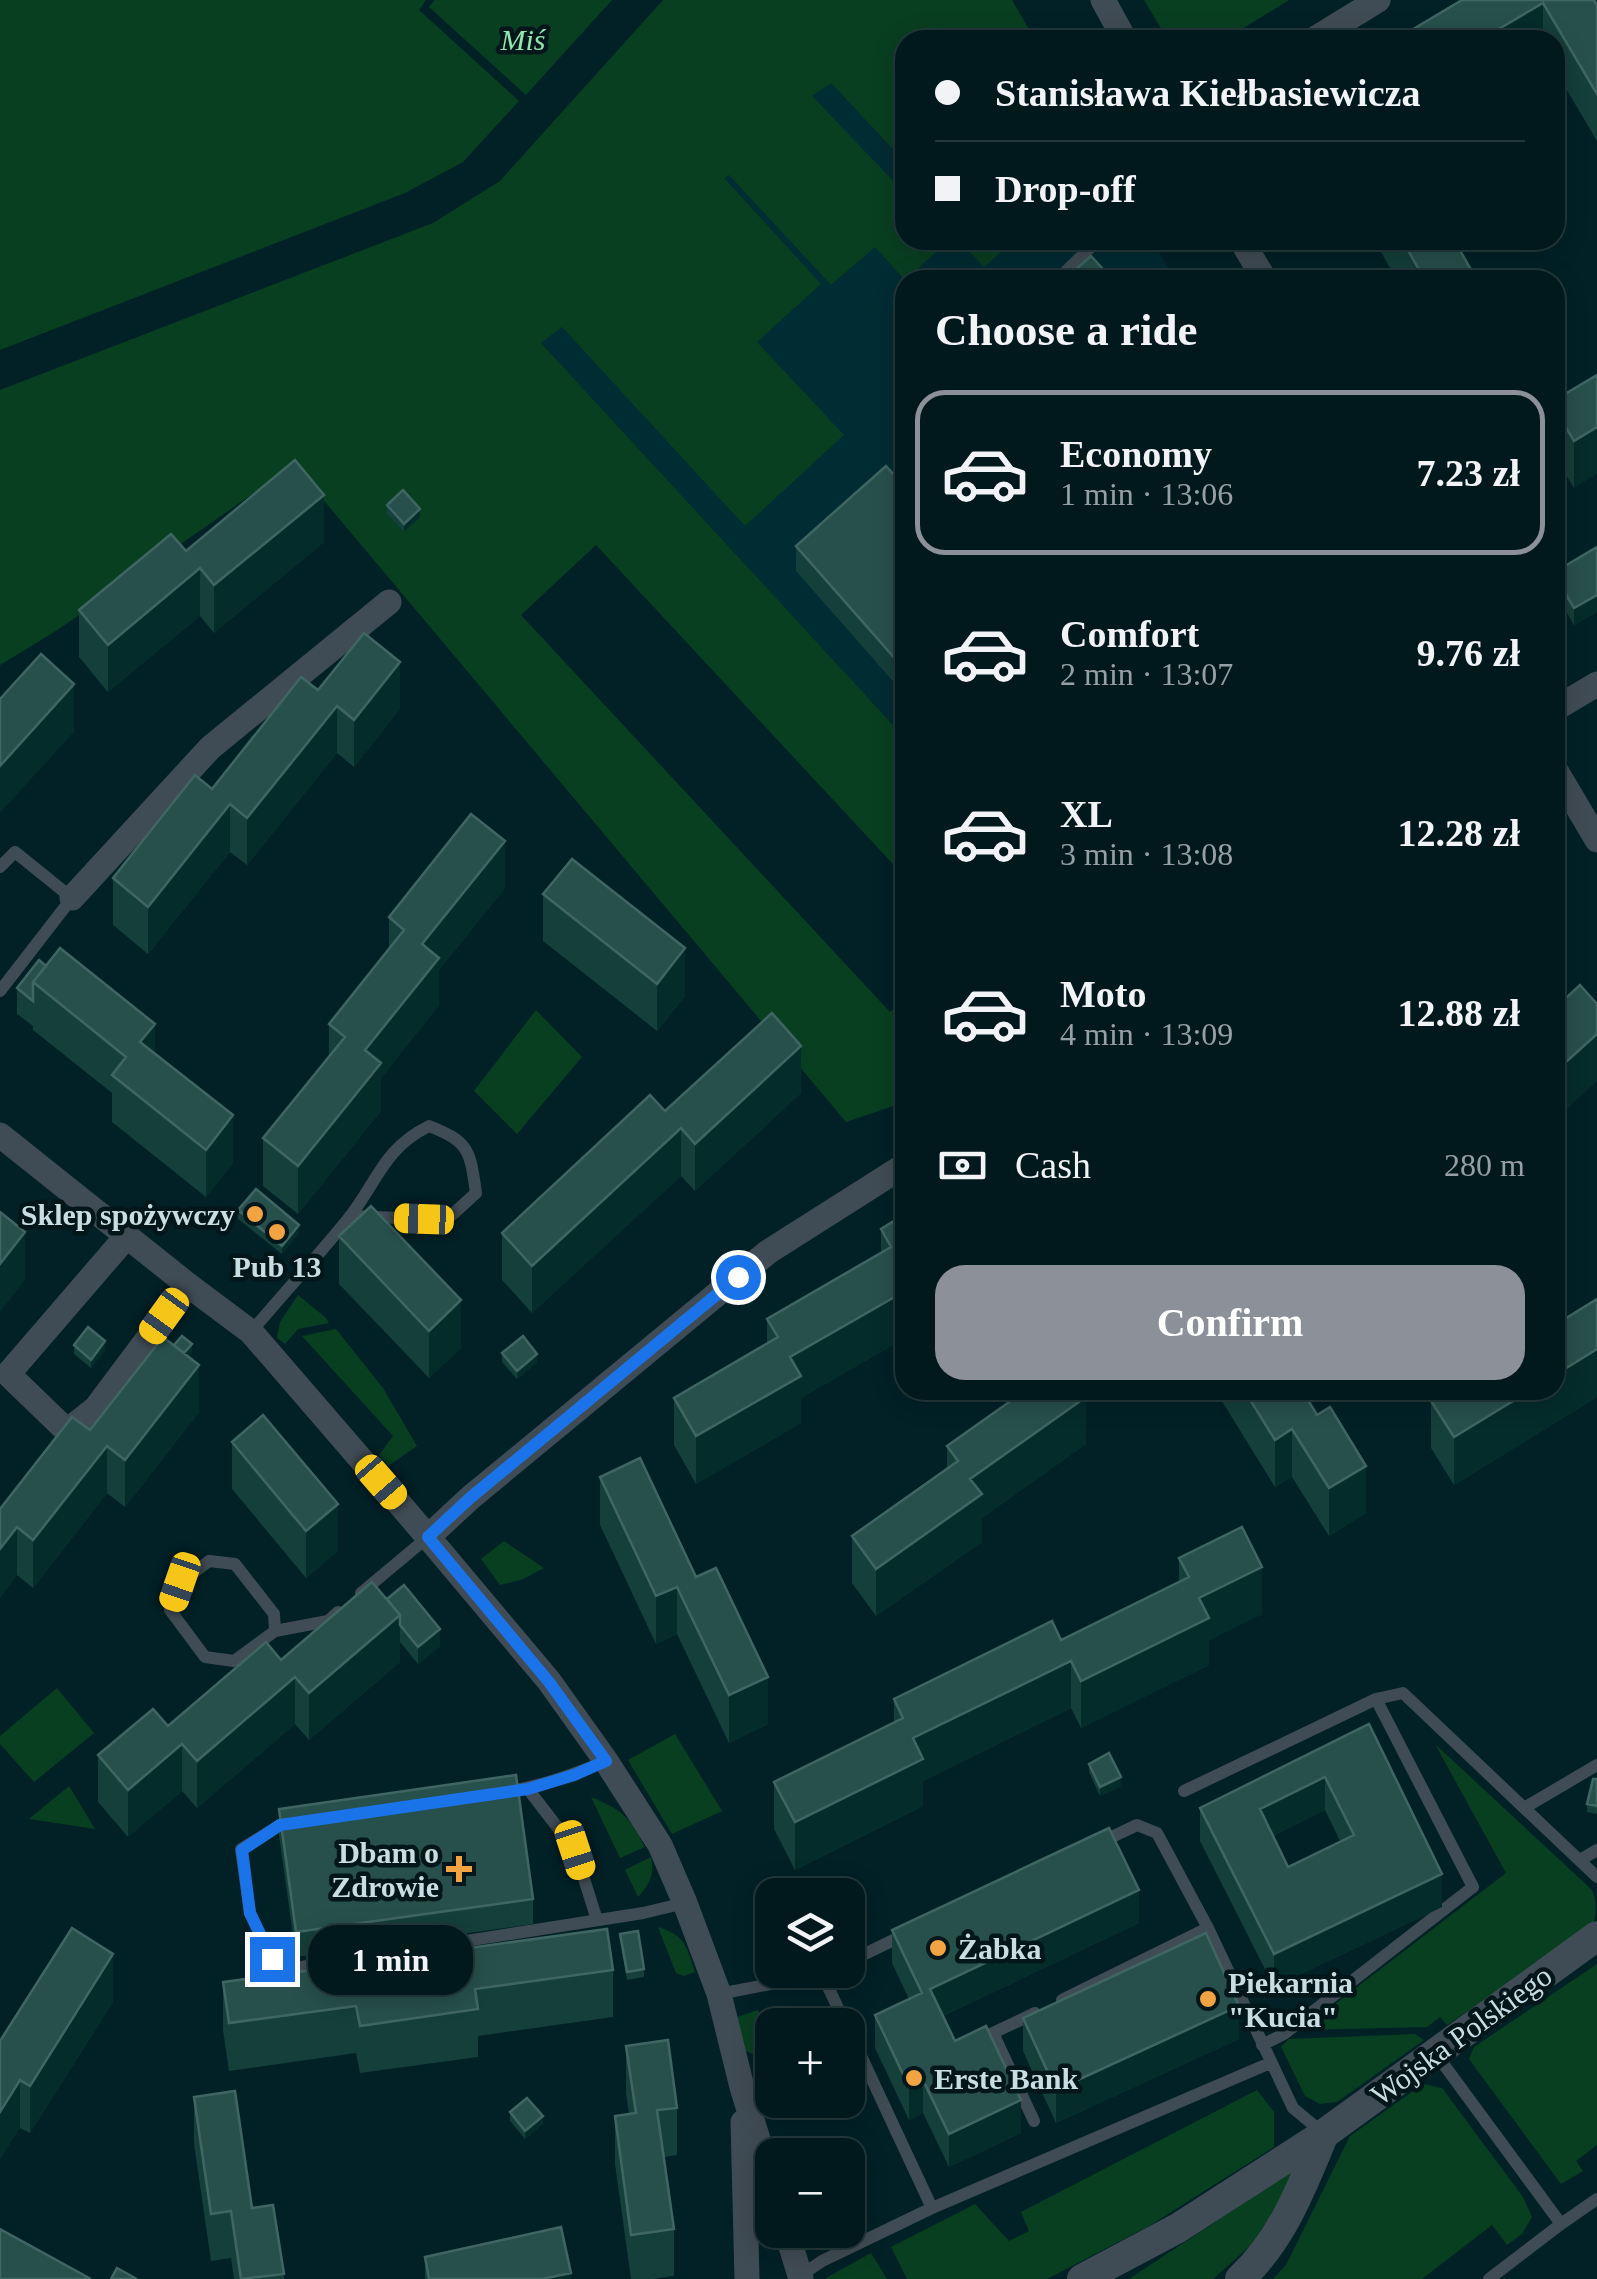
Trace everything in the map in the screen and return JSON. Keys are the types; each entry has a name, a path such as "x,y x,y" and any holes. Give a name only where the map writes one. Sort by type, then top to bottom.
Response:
{"street":[{"path":"1102,0 1119,30"},
{"path":"1329,30 1378,0"},
{"path":"72,898 210,748 389,602"},
{"path":"1565,704 1597,684"},
{"path":"1565,787 1597,840"},
{"path":"0,1135 251,1332 549,1682 660,1845 719,1994 758,2138"},
{"path":"428,1537 768,1252 895,1171"},
{"path":"127,1236 8,1374 68,1431 96,1408 188,1285"},
{"name":"Wojska Polskiego","path":"1082,2279 1178,2228 1324,2134 1597,1936"},
{"path":"742,2087 747,2279"},
{"path":"1240,2279 1269,2250 1288,2218 1324,2134"},
{"path":"791,2248 799,2278"}],"lane":[{"path":"1067,270 1088,250"},
{"path":"0,867 16,852 72,898 0,991"},
{"path":"251,1332 350,1216 388,1158 410,1136 429,1126 456,1137 472,1159 476,1193 452,1215 424,1219 350,1216"},
{"path":"274,1632 274,1614 235,1564 209,1561 180,1582 170,1610 205,1657 234,1660 274,1632 328,1620 428,1537"},
{"path":"1184,1791 1376,1699 1403,1693 1597,1877"},
{"path":"1262,2045 1284,2034 1474,1887 1376,1699"},
{"path":"490,1794 528,1789 606,1761"},
{"path":"1524,1808 1597,1765"},
{"path":"528,1789 575,1850 598,1920"},
{"path":"318,1820 280,1825 242,1850 250,1913 272,1959 295,1968 643,1913 685,1902"},
{"path":"1086,1849 1137,1825 1157,1832 1208,1928 1293,2108 1324,2134"},
{"path":"1580,1860 1597,1850"},
{"path":"968,2045 1208,1928"},
{"path":"865,1954 916,1930"},
{"path":"719,1994 755,1987"},
{"path":"993,2033 1034,2121"},
{"path":"1436,2054 1561,2224"},
{"path":"799,2278 822,2262 932,2208 1270,2063"},
{"path":"865,2065 932,2208"},
{"path":"1490,2279 1597,2199"}],"shaded area":[{"path":"727,0 1012,0 1029,30 895,30 895,250 1158,250 1169,270 895,270 895,727 512,312"}],"green space":[{"path":"0,0 426,0 419,10 519,101 463,162 405,193 0,350"},
{"name":"Miś","path":"435,0 612,0 526,95 429,7"},
{"path":"663,0 1012,0 1029,30 895,30 895,151 831,83 812,96 895,183 895,250 938,250 916,270 896,270 875,247 831,285 729,175 724,178 821,284 757,342 844,435 745,526 562,327 541,343 895,727 895,866 596,545 521,615 890,1012 895,1008 895,1105 846,1122 294,465 59,629 0,665 0,390 433,223 500,181"},
{"path":"1144,0 1289,0 1240,30 1162,30"},
{"path":"968,250 1004,250 984,267"},
{"path":"536,1010 582,1057 517,1134 474,1091"},
{"path":"298,1295 329,1323 298,1329 285,1344 277,1338 280,1322"},
{"path":"336,1329 383,1388 417,1446 388,1466 379,1455 393,1436 302,1336"},
{"path":"504,1541 544,1568 500,1585 481,1559"},
{"path":"57,1688 94,1733 34,1782 0,1744 0,1736"},
{"path":"675,1734 722,1811 672,1834 628,1760"},
{"path":"1435,1744 1592,1890 1596,1908 1592,1926 1447,2025 1440,2017 1427,2027 1301,2030 1506,1873"},
{"path":"69,1786 95,1829 29,1819"},
{"path":"591,1797 624,1816 645,1847 620,1858"},
{"path":"651,1857 650,1879 638,1897 625,1870"},
{"path":"658,1927 684,1943 695,1972 684,1976 676,1973"},
{"path":"1597,1964 1597,2145 1576,2161 1583,2171 1561,2184 1469,2059 1474,2047"},
{"path":"755,2011 755,2056 744,2050 737,2017"},
{"path":"1415,2034 1424,2040 1337,2102 1320,2104 1305,2096 1281,2047 1289,2039"},
{"path":"1423,2084 1442,2088 1523,2197 1532,2217 1522,2234 1507,2245 1492,2225 1422,2279 1273,2279 1286,2265 1350,2136"},
{"path":"1257,2090 1274,2112 1274,2147 1149,2226 1047,2279 907,2279 891,2247 975,2204 1009,2241 1029,2231 1021,2212"},
{"path":"1291,2172 1293,2176 1279,2203 1252,2244 1213,2279 1129,2279"},
{"path":"871,2253 887,2279 826,2279 826,2278"}],"building":[{"path":"1462,0 1594,0 1597,94 1565,40 1565,30 1559,30 1543,3 1497,30 1412,30"},
{"path":"1408,250 1460,250 1471,270 1419,270"},
{"path":"1091,256 1104,270 1075,270"},
{"path":"1597,375 1597,427 1574,441 1565,426 1565,394"},
{"path":"295,460 324,495 214,585 200,568 108,645 79,610 171,534 186,551"},
{"path":"886,466 895,476 895,659 796,546"},
{"path":"403,490 420,509 404,524 387,505"},
{"path":"1597,547 1597,595 1574,608 1565,593 1565,566"},
{"path":"364,633 400,662 354,720 337,706 247,818 230,804 148,907 113,878 195,775 212,789 301,677 318,690"},
{"path":"41,654 74,684 0,766 0,699"},
{"path":"471,814 505,841 422,944 439,958 365,1050 381,1063 298,1166 263,1138 345,1037 329,1024 404,930 389,917"},
{"path":"572,859 685,948 657,984 543,894"},
{"path":"60,948 155,1024 140,1042 233,1115 206,1150 112,1075 126,1057 33,982"},
{"path":"39,960 46,966 33,982 33,1001 17,988"},
{"path":"1580,985 1597,1004 1597,1034 1565,1063 1565,999"},
{"path":"772,1013 801,1046 695,1144 681,1128 532,1266 502,1233 650,1095 665,1111"},
{"path":"256,1189 299,1225 282,1246 238,1210"},
{"path":"371,1206 461,1300 429,1331 339,1236"},
{"path":"0,1212 25,1232 0,1264"},
{"path":"895,1220 895,1297 790,1357 801,1376 696,1436 674,1398 778,1337 767,1319 891,1247 881,1229"},
{"path":"1597,1299 1597,1349 1565,1369 1565,1319"},
{"path":"88,1327 105,1341 91,1360 74,1345"},
{"path":"182,1336 192,1344 184,1353 174,1345"},
{"path":"523,1336 537,1354 517,1371 502,1353"},
{"path":"163,1337 199,1365 125,1460 107,1446 33,1540 17,1527 0,1549 0,1509 72,1417 90,1430"},
{"path":"1012,1400 1082,1400 970,1479 982,1494 876,1569 852,1536 958,1461 947,1446"},
{"path":"1250,1400 1308,1400 1317,1415 1330,1407 1366,1466 1329,1488 1292,1429 1275,1440"},
{"path":"1433,1400 1515,1400 1454,1437"},
{"path":"263,1415 338,1504 306,1531 232,1442"},
{"path":"640,1458 696,1577 716,1568 768,1677 729,1695 677,1587 656,1596 600,1477"},
{"path":"1242,1527 1262,1567 1199,1598 1209,1618 1081,1681 1071,1661 913,1738 923,1759 795,1822 774,1782 903,1718 894,1699 1052,1621 1061,1640 1189,1577 1179,1558"},
{"path":"372,1582 400,1615 309,1693 295,1677 197,1761 182,1744 128,1790 98,1755 153,1709 168,1726 266,1642 281,1660"},
{"path":"404,1585 440,1629 418,1647 400,1625 400,1615 387,1599"},
{"path":"1369,1724 1442,1874 1274,1954 1200,1808","holes":["1325,1777 1354,1835 1288,1867 1260,1809"]},
{"path":"1109,1753 1121,1777 1100,1787 1089,1764"},
{"path":"516,1775 533,1899 296,1932 279,1809"},
{"path":"1593,1779 1597,1779 1597,1806 1587,1804"},
{"path":"1109,1828 1139,1890 930,1989 955,2041 986,2026 1021,2100 949,2134 923,2080 909,2087 875,2015 922,1993 892,1930"},
{"path":"72,1928 113,1954 30,2086 20,2080 0,2112 0,2041"},
{"path":"607,1929 613,1970 475,1989 478,2009 360,2026 356,2006 229,2023 223,1982 351,1965 354,1985 472,1969 469,1948"},
{"path":"638,1931 644,1969 627,1972 620,1934"},
{"path":"1206,1933 1239,2006 1056,2090 1023,2018"},
{"path":"668,2040 677,2108 657,2110 674,2229 631,2235 615,2116 636,2113 626,2046"},
{"path":"235,2091 252,2208 273,2205 284,2274 241,2279 231,2211 211,2214 194,2097"},
{"path":"527,2098 543,2116 525,2131 510,2112"},
{"path":"561,2227 571,2273 542,2279 429,2279 425,2257"},
{"path":"0,2229 91,2279 0,2279"},
{"path":"117,2268 137,2279 111,2279"}],"place":[{"name":"Sklep spożywczy","path":"255,1214"},
{"name":"Pub 13","path":"277,1232"},
{"name":"Dbam o Zdrowie","path":"459,1869"},
{"name":"Żabka","path":"938,1948"},
{"name":"Piekarnia \"Kucia\"","path":"1208,1999"},
{"name":"Erste Bank","path":"914,2078"}],"route":[{"path":"272,1959 250,1913 242,1850 280,1825 528,1789 606,1761 549,1682 428,1537 738,1277"}]}
